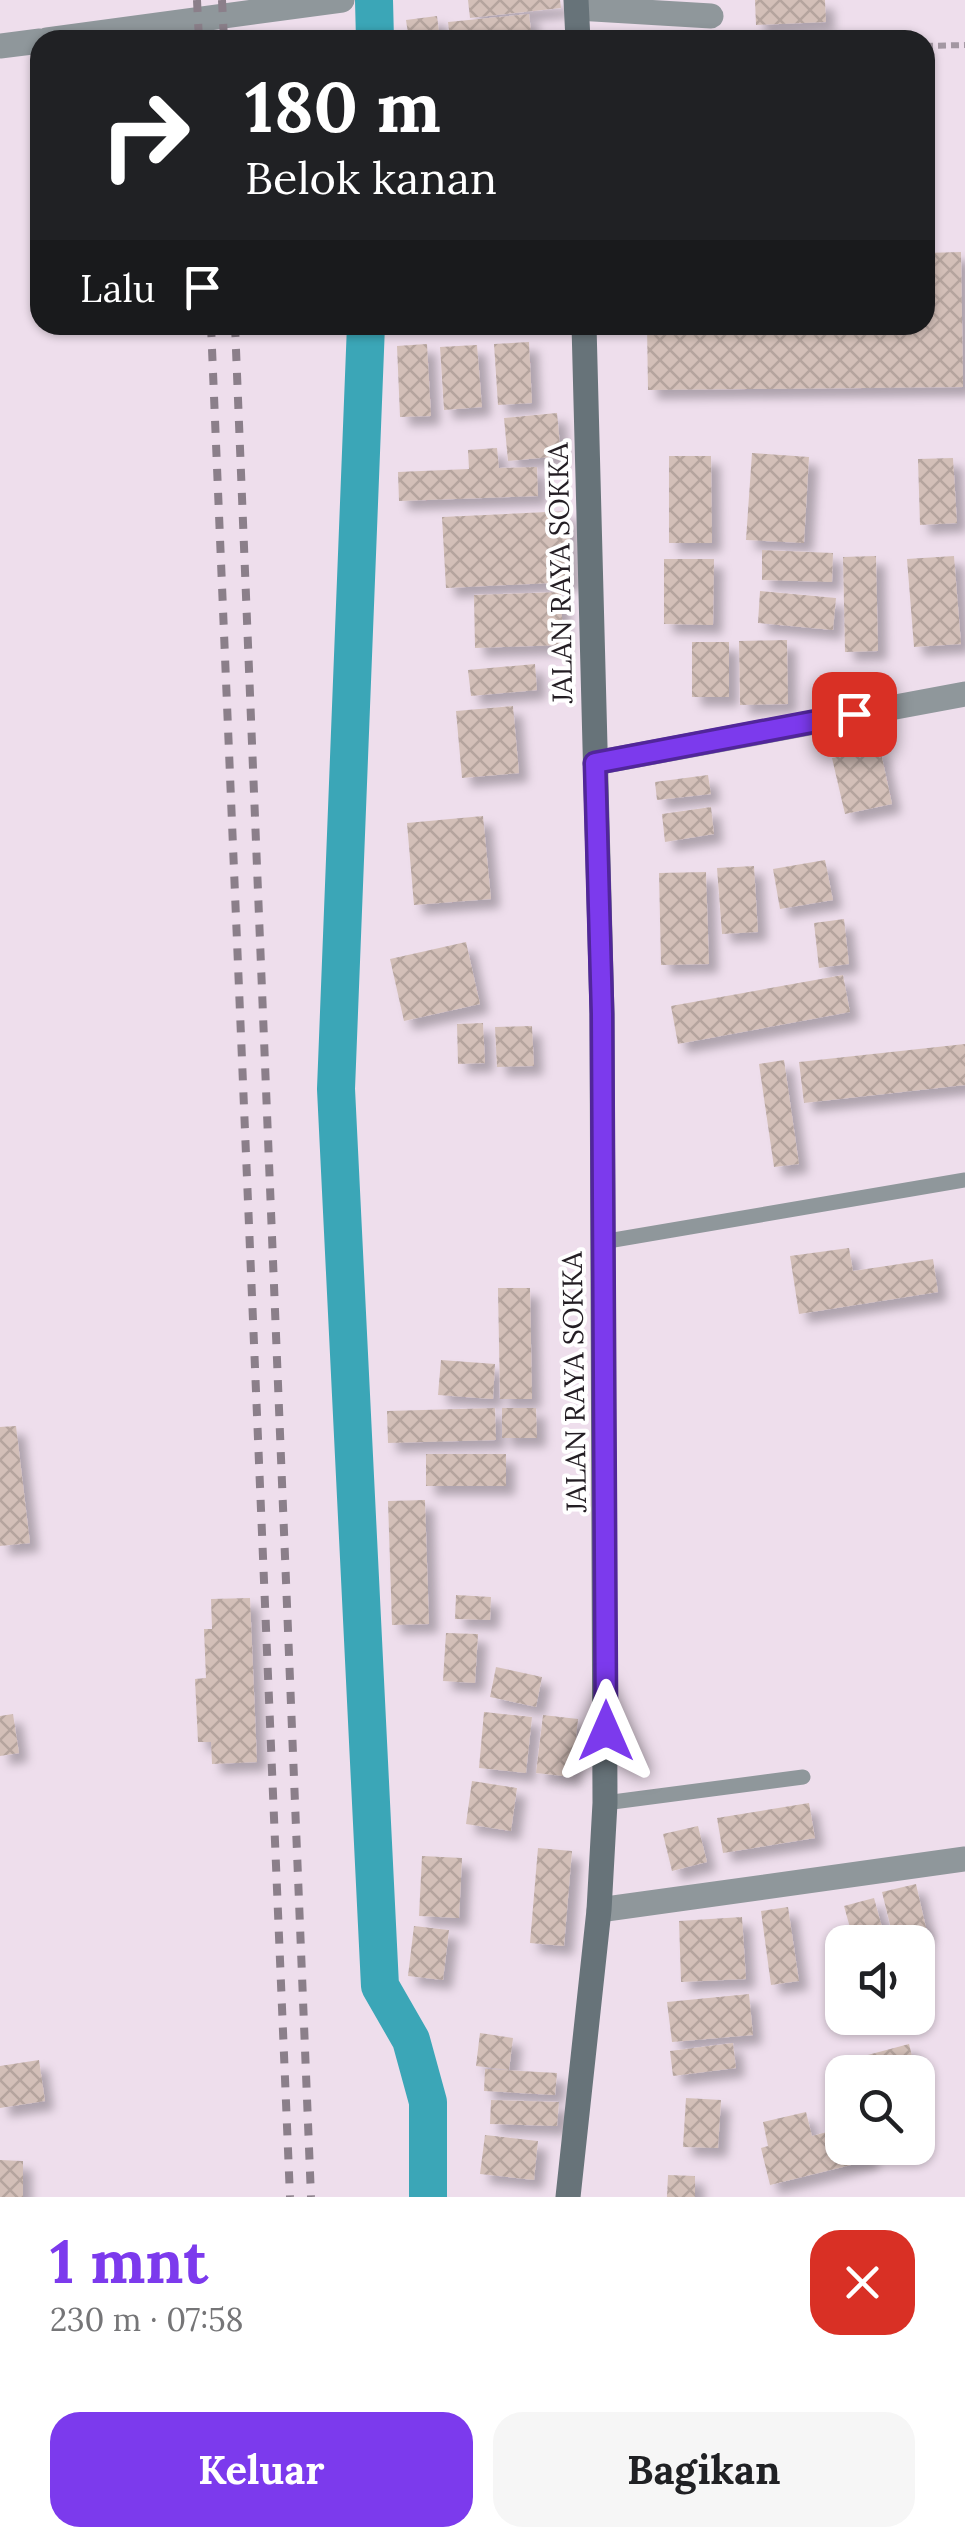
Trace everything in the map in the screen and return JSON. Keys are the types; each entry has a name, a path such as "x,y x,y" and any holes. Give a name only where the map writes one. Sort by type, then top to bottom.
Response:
{"main road":[{"path":"576,4 577,30"},
{"name":"JALAN RAYA SOKKA","path":"568,2197 599,1910 606,1802 602,1014 584,335"}],"street":[{"path":"118,30 342,0"},
{"path":"576,4 620,11 711,16"},
{"path":"0,46 30,42"},
{"path":"595,763 965,694"},
{"path":"599,1910 965,1860"}],"lane":[{"path":"602,1242 965,1180"},
{"path":"606,1802 803,1777"}],"path":[{"path":"711,16 725,30"},
{"path":"935,46 965,45"}],"building":[{"path":"468,0 560,0 561,8 470,18"},
{"path":"755,0 825,0 826,22 756,25"},
{"path":"529,14 531,30 449,30 448,22"},
{"path":"437,16 439,30 408,30 406,20"},
{"path":"961,252 963,387 648,390 647,335 935,335 935,253"},
{"path":"529,342 532,403 498,405 494,344"},
{"path":"427,344 431,416 400,417 397,346"},
{"path":"477,345 482,407 444,410 440,347"},
{"path":"557,413 561,456 508,461 504,418"},
{"path":"497,448 499,468 537,467 538,496 399,501 398,472 469,469 468,450"},
{"path":"752,453 809,457 804,543 746,540"},
{"path":"669,456 711,456 712,543 669,543"},
{"path":"953,458 957,523 920,525 918,459"},
{"path":"568,511 572,582 446,588 442,517"},
{"path":"762,550 833,553 832,582 762,580"},
{"path":"876,556 878,651 845,652 843,557"},
{"path":"954,556 961,644 914,647 907,559"},
{"path":"664,559 714,559 713,625 664,624"},
{"path":"760,591 836,598 833,630 758,623"},
{"path":"561,592 563,645 475,648 474,595"},
{"path":"787,640 788,704 740,705 739,641"},
{"path":"692,642 729,642 729,697 692,697"},
{"path":"535,664 537,690 471,696 468,670"},
{"path":"513,706 519,773 462,778 456,711"},
{"path":"880,748 892,804 845,814 832,758"},
{"path":"708,775 711,794 657,800 655,782"},
{"path":"711,807 714,834 665,842 662,814"},
{"path":"483,816 491,899 414,905 407,823"},
{"path":"825,860 833,900 780,909 773,869"},
{"path":"754,866 758,932 722,934 717,868"},
{"path":"706,872 709,964 661,965 659,873"},
{"path":"844,919 849,964 819,968 814,923"},
{"path":"466,942 480,1004 404,1021 390,959"},
{"path":"843,975 850,1012 678,1044 671,1006"},
{"path":"483,1023 485,1063 458,1064 457,1024"},
{"path":"532,1026 534,1066 497,1067 495,1027"},
{"path":"965,1044 965,1085 804,1103 799,1062"},
{"path":"784,1060 799,1164 774,1167 759,1064"},
{"path":"849,1248 853,1271 933,1259 938,1292 799,1314 790,1256"},
{"path":"498,1288 530,1288 532,1399 500,1399"},
{"path":"441,1360 495,1364 493,1399 438,1395"},
{"path":"495,1408 496,1440 388,1443 387,1411"},
{"path":"502,1408 536,1408 537,1438 502,1438"},
{"path":"16,1426 30,1543 0,1546 0,1427"},
{"path":"426,1454 506,1454 506,1486 426,1486"},
{"path":"425,1500 429,1624 392,1625 388,1501"},
{"path":"456,1595 491,1597 490,1620 455,1619"},
{"path":"250,1598 257,1762 212,1764 211,1742 198,1742 195,1679 206,1678 204,1629 212,1629 211,1599"},
{"path":"446,1633 478,1634 475,1683 443,1681"},
{"path":"496,1667 542,1677 536,1707 490,1697"},
{"path":"484,1712 532,1717 526,1773 479,1768"},
{"path":"13,1714 19,1753 0,1756 0,1716"},
{"path":"543,1715 578,1719 572,1777 536,1773"},
{"path":"472,1781 517,1788 511,1831 466,1824"},
{"path":"809,1803 815,1838 723,1853 717,1818"},
{"path":"698,1826 707,1862 672,1871 663,1834"},
{"path":"538,1848 572,1851 564,1946 530,1943"},
{"path":"422,1856 462,1858 459,1918 419,1916"},
{"path":"916,1884 925,1925 890,1925 882,1892"},
{"path":"874,1898 881,1925 849,1925 844,1906"},
{"path":"788,1907 799,1981 771,1985 761,1911"},
{"path":"742,1917 746,1979 681,1982 679,1921"},
{"path":"414,1926 449,1930 443,1980 408,1976"},
{"path":"749,1994 753,2035 672,2042 667,2002"},
{"path":"480,2033 513,2038 509,2070 476,2066"},
{"path":"733,2043 736,2068 673,2076 670,2051"},
{"path":"909,2044 912,2055 868,2055"},
{"path":"39,2060 45,2101 0,2108 0,2066"},
{"path":"485,2069 557,2073 555,2095 484,2091"},
{"path":"686,2098 721,2100 718,2148 683,2147"},
{"path":"491,2100 559,2102 557,2126 490,2124"},
{"path":"806,2112 812,2136 825,2133 825,2165 851,2165 770,2185 761,2148 768,2146 763,2122"},
{"path":"485,2135 538,2141 534,2180 480,2174"},
{"path":"0,2160 23,2161 23,2197 0,2197"},
{"path":"668,2175 695,2176 695,2197 667,2197"}],"waterway":[{"path":"374,0 375,30"},
{"path":"366,335 336,1089 380,1986 411,2040 428,2102 428,2197"}],"railway":[{"path":"197,0 198,30"},
{"path":"222,0 224,30"},
{"path":"211,335 290,2197"},
{"path":"235,335 311,2197"}],"route":[{"path":"606,1731 602,1014 595,763 854,714"}]}
